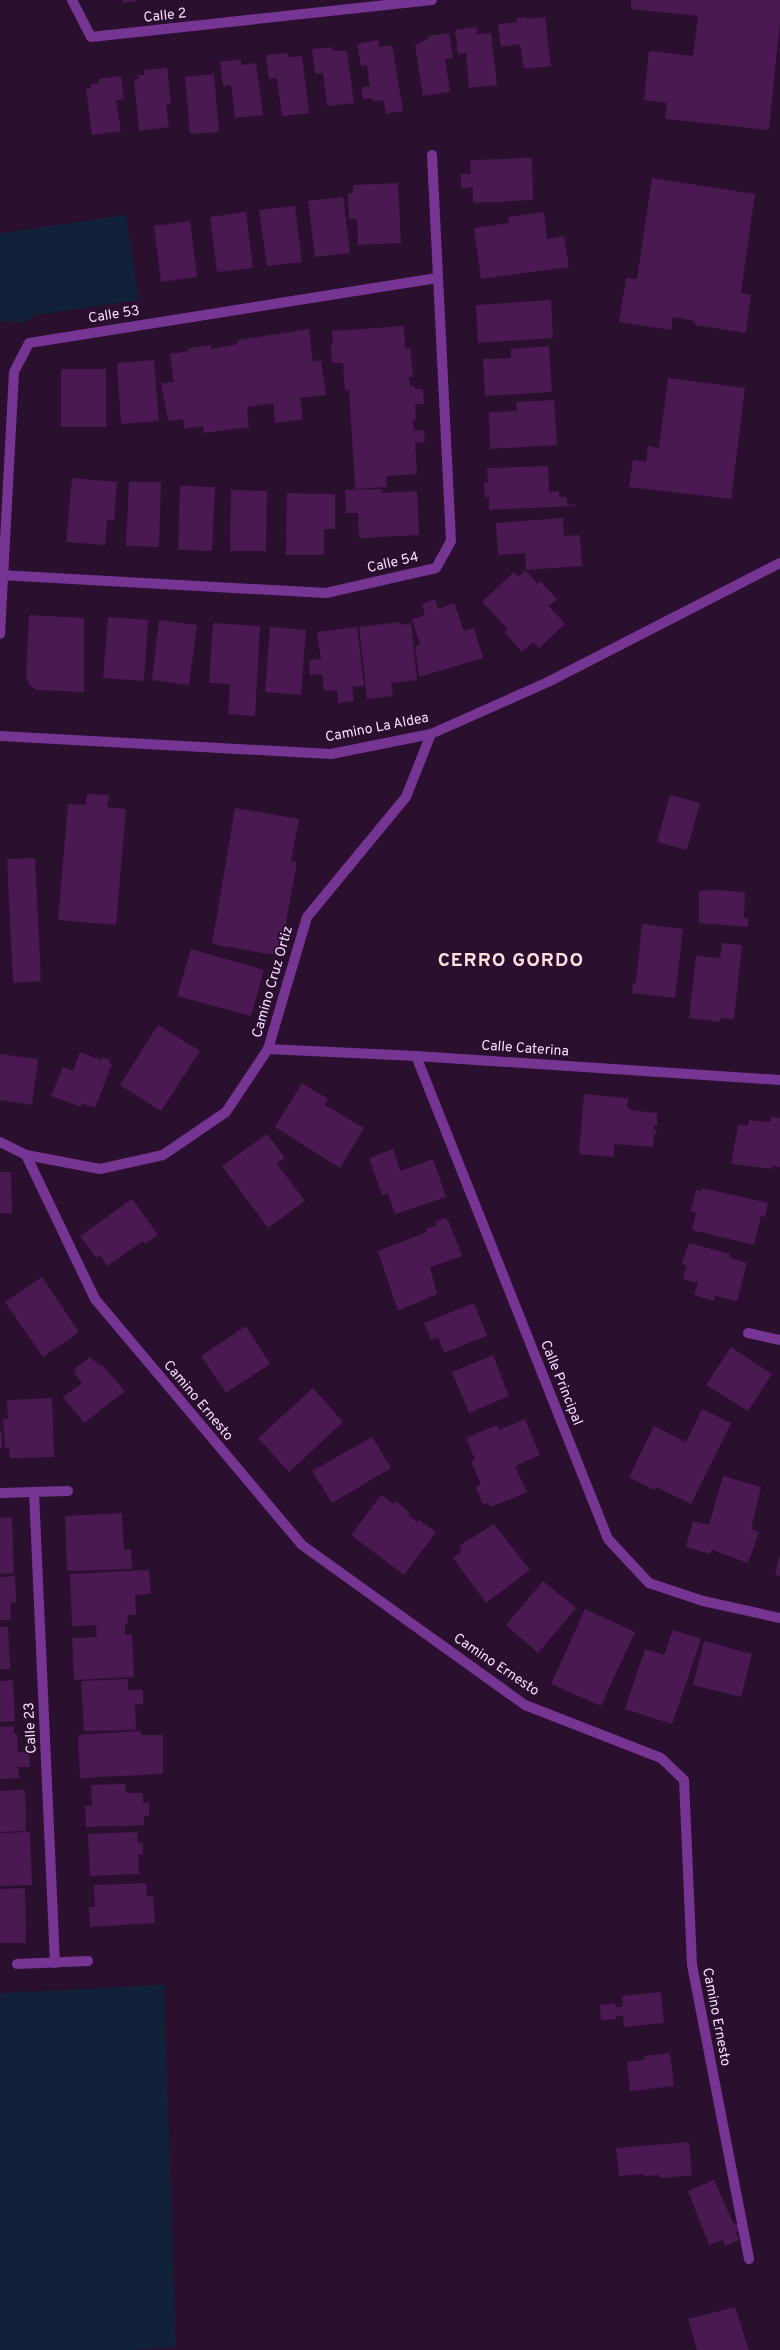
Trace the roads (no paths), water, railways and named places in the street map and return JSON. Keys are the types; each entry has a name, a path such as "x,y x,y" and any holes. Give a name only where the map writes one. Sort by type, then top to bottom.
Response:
{"street":[{"name":"Calle 2","path":"72,0 91,38 432,0"},
{"name":"Calle 54","path":"1,575 326,593 436,568 451,541 432,155"},
{"name":"Calle 53","path":"1,575 14,372 29,343 438,278"},
{"name":"Camino La Aldea","path":"0,736 331,754 431,734 548,682 780,563"},
{"path":"0,634 1,575"},
{"name":"Camino Cruz Ortiz","path":"0,1142 26,1155 100,1169 163,1155 226,1112 268,1050 307,917 406,797 431,734"},
{"name":"Calle Caterina","path":"268,1050 416,1056 780,1080"},
{"name":"Calle Principal","path":"416,1056 608,1539 649,1583 703,1601 780,1618"},
{"name":"Camino Ernesto","path":"26,1155 95,1300 302,1544 525,1705 661,1758 684,1780 692,1965 749,2259"},
{"path":"748,1333 780,1340"},
{"path":"0,1494 68,1491"},
{"name":"Calle 23","path":"34,1492 55,1963"},
{"path":"17,1964 88,1961"}],"district":[{"name":"CERRO GORDO","path":"511,961"}]}
